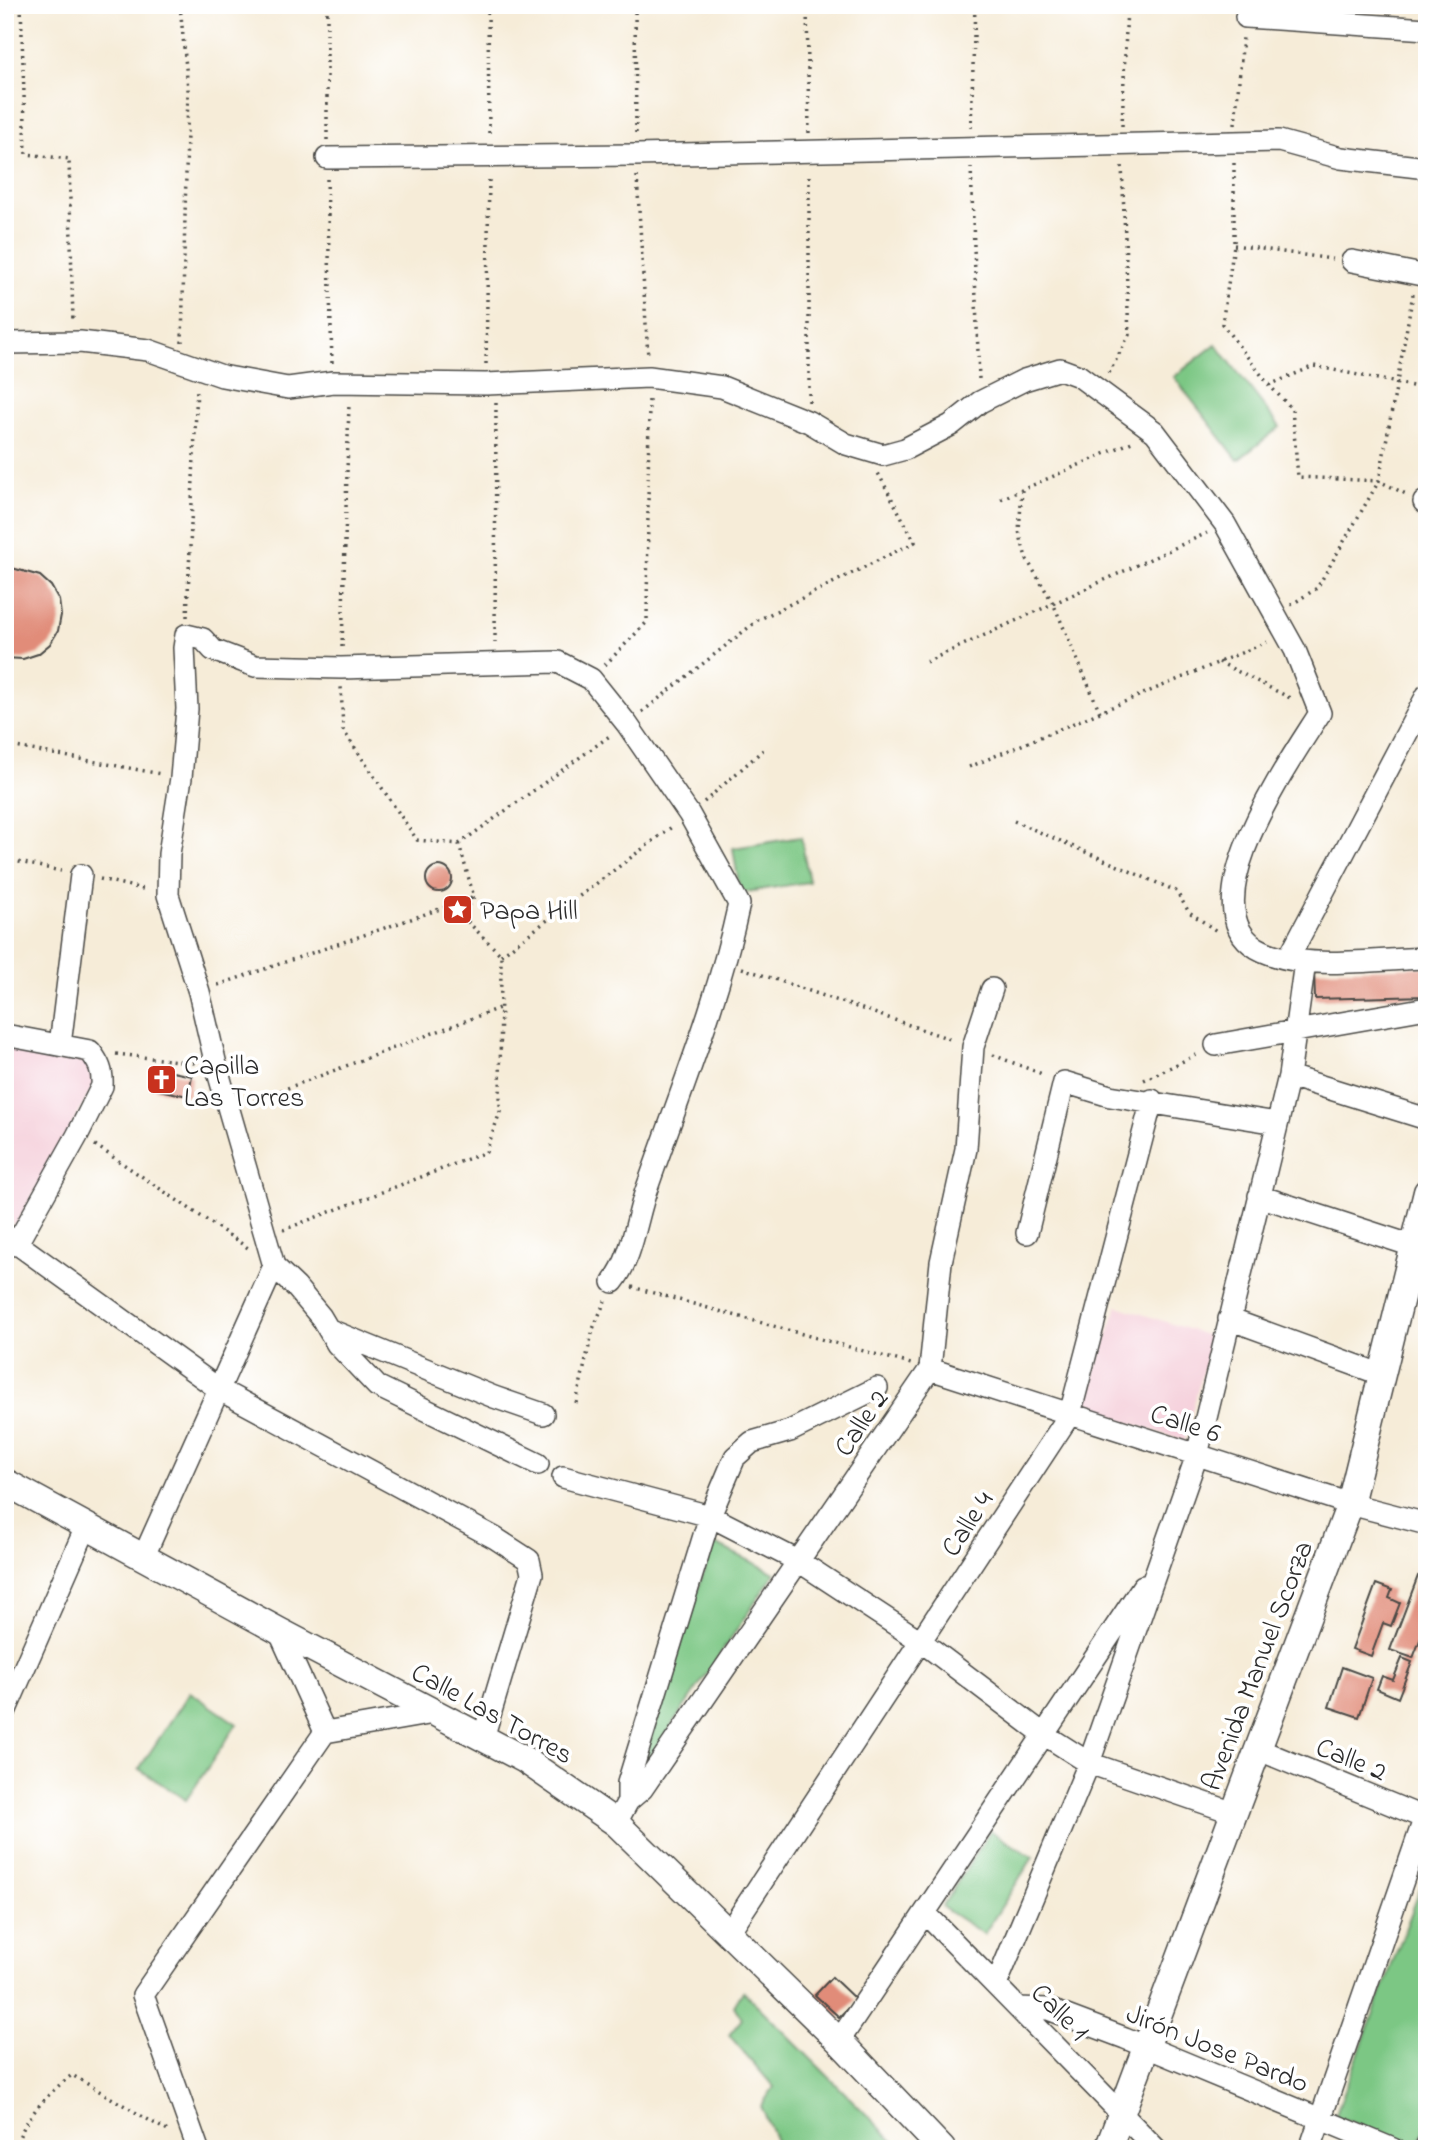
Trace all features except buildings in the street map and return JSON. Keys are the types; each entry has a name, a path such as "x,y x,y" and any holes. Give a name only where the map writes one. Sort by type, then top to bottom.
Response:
{"street":[{"path":"1246,17 1427,29"},
{"path":"327,158 490,154 636,155 809,149 1279,141 1341,158 1427,168"},
{"path":"1352,261 1422,276"},
{"path":"5,343 73,343 148,351 222,376 288,388 341,383 491,383 649,377 722,387 809,422 846,443 883,455 905,449 951,425 979,402 1024,380 1059,369 1079,376 1155,432 1224,524 1287,633 1320,713 1256,818 1235,883 1234,916 1244,935 1262,951 1297,960 1427,958"},
{"path":"143,1558 274,1266 268,1235 215,1065 199,992 169,895 169,854 181,778 187,709 184,648 187,635 203,639 213,650 255,666 341,668 558,662 591,679 627,724 689,814 739,904 727,963 646,1191 622,1271 613,1282"},
{"path":"996,1985 1089,1763 1197,1455 1289,1076 1296,1029 1297,960 1427,695"},
{"path":"60,1045 80,875"},
{"name":"Calle 2","path":"622,1812 642,1789 800,1562 930,1369 941,1262 966,1149 972,1047 992,989"},
{"path":"1216,1045 1427,1008"},
{"path":"5,1035 90,1051 102,1069 102,1086 78,1136 11,1240 220,1390 495,1538 529,1560 531,1574 483,1738"},
{"path":"1289,1076 1427,1119"},
{"path":"1027,1233 1064,1082 1110,1096 1152,1100 1277,1123"},
{"name":"Calle 4","path":"729,1932 1070,1414 1152,1100"},
{"name":"Avenida Manuel Scorza","path":"1108,2149 1144,2046 1350,1504 1427,1192"},
{"path":"1259,1196 1413,1246"},
{"path":"274,1266 296,1286 330,1330 337,1344 377,1386 538,1464"},
{"path":"1229,1319 1380,1374"},
{"path":"330,1330 494,1397 543,1414"},
{"name":"Calle 6","path":"930,1369 1350,1504 1427,1524"},
{"path":"622,1812 628,1783 710,1516 734,1457 752,1442 790,1431 877,1388"},
{"path":"563,1477 710,1516 800,1562 922,1642 1042,1733 1089,1763 1234,1813"},
{"name":"Calle Las Torres","path":"5,1482 279,1631 622,1812 729,1932 839,2041 942,2149"},
{"path":"5,1712 86,1527"},
{"path":"839,2041 1042,1733 1160,1562"},
{"path":"279,1631 325,1732"},
{"path":"198,2149 143,1995 325,1732 433,1713"},
{"name":"Calle 2","path":"1256,1749 1426,1816"},
{"path":"1310,2149 1426,1816"},
{"name":"Calle 1","path":"925,1913 1156,2149"},
{"name":"Jirón Jose Pardo","path":"1018,2008 1048,2009 1394,2149"}],"path":[{"path":"21,5 26,154 69,159 73,343"},
{"path":"180,5 188,89 190,365 187,635"},
{"path":"327,5 327,158 341,383 346,567 341,668 344,730 417,840 459,844 627,724 758,620 915,542 864,449"},
{"path":"488,5 495,662"},
{"path":"591,679 647,622 649,377 636,155 635,5"},
{"path":"807,5 809,422"},
{"path":"975,5 970,148 979,402"},
{"path":"1100,391 1129,335 1122,144 1127,5"},
{"path":"1246,17 1234,142 1234,245 1222,324 1292,410 1298,477 1379,481 1425,503"},
{"path":"1276,612 1317,588 1379,481 1396,381 1422,276 1427,219"},
{"path":"1234,245 1352,261"},
{"path":"1269,385 1314,366 1427,389"},
{"path":"1001,499 1155,432"},
{"path":"1022,490 1020,531 1026,558 1053,603 1100,712"},
{"path":"926,662 1224,524"},
{"path":"969,767 1287,633"},
{"path":"1219,662 1320,713"},
{"path":"5,745 181,778"},
{"path":"501,955 689,814 763,750"},
{"path":"1014,821 1176,891 1189,912 1225,934"},
{"path":"268,1235 486,1152 500,1112 501,955 467,922 464,912 474,897 459,844"},
{"path":"5,859 169,895"},
{"path":"199,992 474,897"},
{"path":"727,963 972,1047 1064,1082"},
{"path":"229,1110 502,1007"},
{"path":"1110,1096 1216,1045"},
{"path":"90,1051 215,1065"},
{"path":"78,1136 93,1143 274,1266"},
{"path":"576,1403 593,1329 613,1282 930,1369"},
{"path":"15,2149 19,2136 50,2091 72,2075 175,2136"}],"shaded area":[{"path":"5,1039 82,1053 97,1080 16,1225 5,1216"},
{"path":"1117,1306 1212,1337 1184,1441 1083,1407"}],"green space":[{"path":"1216,344 1280,427 1238,460 1174,377"},
{"path":"801,837 809,882 740,893 733,848"},
{"path":"713,1543 775,1573 639,1774"},
{"path":"190,1692 237,1724 186,1800 139,1769"},
{"path":"990,1831 1033,1857 984,1934 942,1907"},
{"path":"1427,1871 1427,2121 1417,2147 1335,2116"},
{"path":"743,1991 901,2149 770,2148 776,2141 761,2106 774,2087 729,2035 742,2019 734,2006"}],"place":[{"name":"Papa Hill","path":"457,909"},
{"name":"Capilla Las Torres","path":"161,1080"}]}
